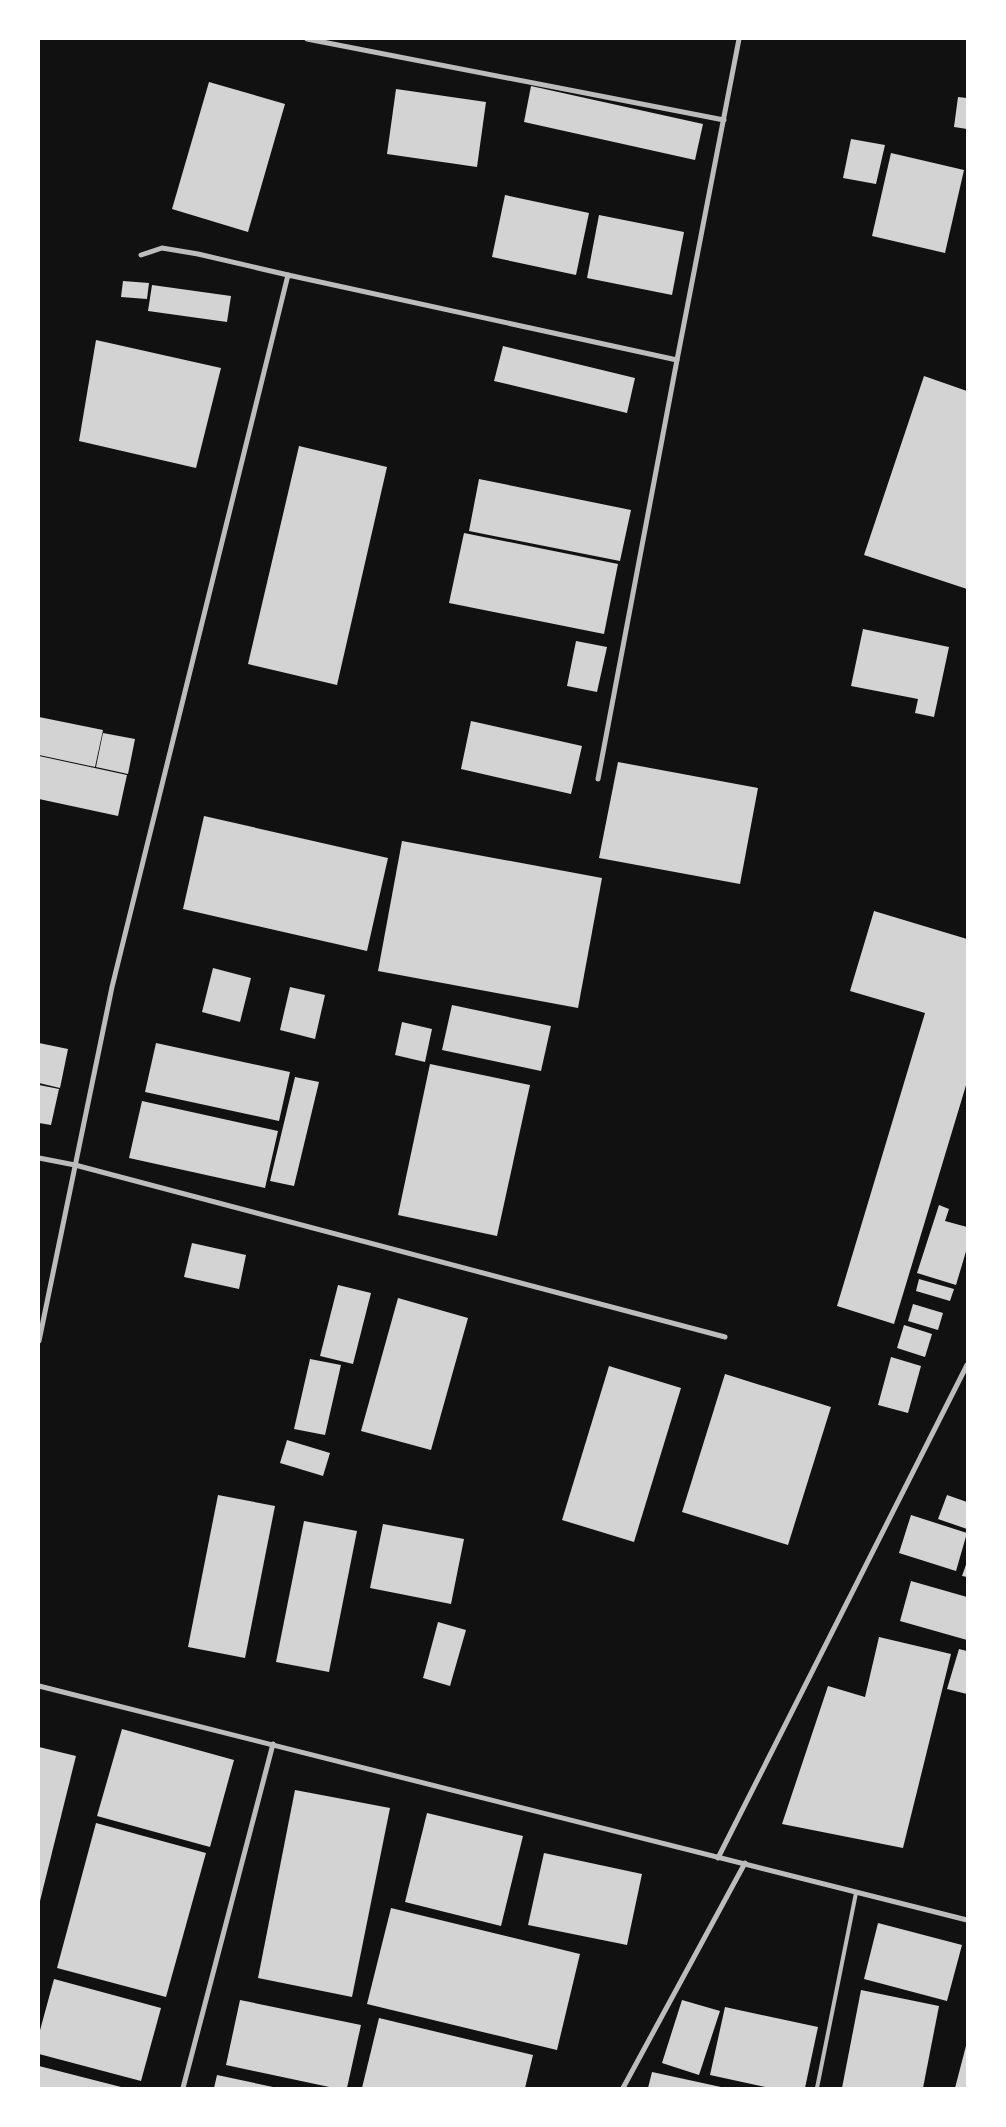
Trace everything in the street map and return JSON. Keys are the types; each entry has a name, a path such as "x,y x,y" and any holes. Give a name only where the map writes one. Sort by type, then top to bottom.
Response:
{"street":[{"path":"307,39 724,120"},
{"path":"598,779 739,39"},
{"path":"141,254 162,248 198,254 677,360"},
{"path":"39,1341 112,987 288,275"},
{"path":"39,1158 724,1337"},
{"path":"718,1858 967,1365"},
{"path":"39,1686 967,1920"},
{"path":"183,2088 274,1744"},
{"path":"623,2088 745,1864"}],"lane":[{"path":"817,2088 856,1893"}],"building":[{"path":"209,82 285,104 248,232 172,209"},
{"path":"531,86 703,124 695,160 524,122"},
{"path":"396,89 486,102 477,167 387,154"},
{"path":"958,97 967,98 967,129 954,127"},
{"path":"851,139 885,145 876,184 843,178"},
{"path":"891,153 964,170 945,253 872,236"},
{"path":"505,195 589,213 576,275 492,257"},
{"path":"599,215 684,232 672,295 587,278"},
{"path":"123,281 149,283 147,299 121,297"},
{"path":"152,285 231,296 227,322 148,311"},
{"path":"96,340 221,368 196,468 79,441"},
{"path":"503,346 635,378 627,413 494,381"},
{"path":"924,376 967,391 967,589 864,555"},
{"path":"299,446 387,467 337,685 248,664"},
{"path":"479,479 631,510 620,561 469,531"},
{"path":"464,533 618,564 604,634 449,603"},
{"path":"863,629 949,647 934,717 915,713 918,699 851,686"},
{"path":"576,641 607,647 597,692 567,686"},
{"path":"39,717 103,730 95,767 39,755"},
{"path":"471,721 582,746 571,794 461,769"},
{"path":"103,733 135,739 128,774 96,767"},
{"path":"39,756 127,775 118,816 39,799"},
{"path":"618,762 758,788 740,884 599,858"},
{"path":"204,816 388,858 367,951 183,909"},
{"path":"402,841 602,878 578,1008 378,971"},
{"path":"874,911 967,939 967,1082 894,1324 837,1306 925,1013 850,991"},
{"path":"213,968 251,978 240,1022 202,1012"},
{"path":"290,987 325,995 315,1039 280,1030"},
{"path":"452,1005 551,1026 541,1071 442,1050"},
{"path":"402,1022 432,1029 425,1062 395,1055"},
{"path":"39,1043 68,1049 60,1088 39,1083"},
{"path":"156,1043 290,1072 279,1121 145,1092"},
{"path":"430,1064 530,1085 497,1236 398,1215"},
{"path":"295,1077 319,1082 294,1186 270,1181"},
{"path":"39,1085 59,1089 51,1125 39,1123"},
{"path":"142,1101 278,1131 265,1188 129,1158"},
{"path":"939,1205 949,1209 945,1221 967,1227 967,1248 956,1285 917,1273"},
{"path":"192,1243 246,1255 239,1289 184,1277"},
{"path":"919,1279 954,1289 950,1301 916,1291"},
{"path":"338,1285 371,1293 353,1364 320,1356"},
{"path":"398,1298 468,1318 431,1450 361,1431"},
{"path":"913,1304 943,1313 938,1330 908,1321"},
{"path":"904,1325 932,1334 925,1357 897,1348"},
{"path":"891,1357 921,1366 908,1413 878,1405"},
{"path":"310,1359 341,1365 325,1435 294,1429"},
{"path":"609,1366 681,1388 634,1542 562,1520"},
{"path":"725,1374 831,1407 788,1545 682,1512"},
{"path":"287,1440 330,1453 323,1476 280,1463"},
{"path":"218,1495 275,1506 245,1658 188,1647"},
{"path":"947,1495 967,1502 967,1529 938,1519"},
{"path":"911,1515 967,1533 956,1571 899,1553"},
{"path":"304,1521 357,1531 329,1672 276,1662"},
{"path":"383,1524 464,1539 451,1604 370,1588"},
{"path":"967,1562 967,1577 962,1576"},
{"path":"911,1581 967,1597 967,1640 900,1621"},
{"path":"438,1622 466,1630 450,1686 423,1678"},
{"path":"879,1637 951,1654 903,1848 782,1824 828,1686 865,1697"},
{"path":"959,1649 967,1651 967,1694 947,1689"},
{"path":"122,1729 234,1760 210,1847 97,1816"},
{"path":"39,1747 76,1756 39,1905"},
{"path":"295,1790 390,1808 352,1997 258,1978"},
{"path":"427,1813 523,1836 501,1926 405,1902"},
{"path":"96,1823 206,1853 166,1997 57,1968"},
{"path":"544,1853 642,1874 627,1945 528,1925"},
{"path":"391,1908 580,1954 557,2050 367,2004"},
{"path":"878,1923 962,1945 947,2001 864,1979"},
{"path":"54,1979 161,2008 141,2081 39,2054 39,2034"},
{"path":"861,1990 939,2006 923,2088 842,2088"},
{"path":"240,2000 361,2025 347,2088 334,2088 226,2065"},
{"path":"682,2000 720,2011 699,2075 662,2063"},
{"path":"725,2007 818,2027 805,2088 770,2088 710,2075"},
{"path":"379,2018 533,2055 525,2088 362,2088"},
{"path":"967,2042 967,2088 955,2088"},
{"path":"39,2066 125,2088 39,2088"},
{"path":"652,2072 721,2087 721,2088 648,2088"},
{"path":"217,2075 273,2087 273,2088 214,2088"}]}
